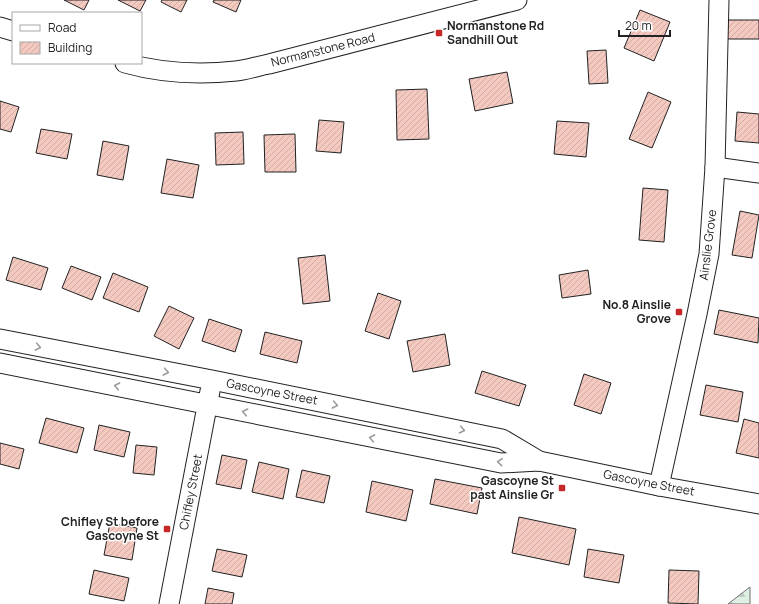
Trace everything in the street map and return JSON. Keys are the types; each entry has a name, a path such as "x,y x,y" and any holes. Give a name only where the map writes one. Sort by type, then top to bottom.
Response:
{"street":[{"name":"Normanstone Road","path":"130,64 159,70 186,72 237,71 518,0"},
{"name":"Ainslie Grove","path":"659,486 709,254 715,167 719,0"},
{"path":"0,27 12,31"},
{"path":"715,167 759,173"},
{"name":"Gascoyne Street","path":"0,339 212,380 502,439 539,461"},
{"name":"Gascoyne Street","path":"0,363 500,463 539,461 659,486 759,504"},
{"name":"Chifley Street","path":"169,604 212,380"}],"green space":[{"path":"750,587 750,604 728,604"}],"building":[{"path":"64,0 89,0 84,10"},
{"path":"118,0 146,0 140,11"},
{"path":"162,0 187,0 181,12 161,2"},
{"path":"214,0 241,0 236,12 213,2"},
{"path":"640,10 670,22 654,61 624,48"},
{"path":"726,20 759,20 759,39 726,39"},
{"path":"606,50 608,83 589,84 587,51"},
{"path":"507,72 513,103 475,111 469,79"},
{"path":"427,89 429,139 397,140 396,90"},
{"path":"648,92 671,102 652,148 629,139"},
{"path":"0,101 19,107 11,132 0,129"},
{"path":"737,112 759,114 759,143 735,141"},
{"path":"319,120 344,122 341,153 316,151"},
{"path":"557,121 589,123 586,157 554,154"},
{"path":"41,129 72,134 67,159 36,153"},
{"path":"243,132 244,164 216,165 215,133"},
{"path":"295,134 296,172 265,172 264,135"},
{"path":"103,141 129,146 123,180 97,175"},
{"path":"167,159 199,165 193,198 161,193"},
{"path":"643,188 668,190 664,242 639,240"},
{"path":"740,211 759,215 752,258 732,255"},
{"path":"325,255 330,301 303,304 298,258"},
{"path":"13,257 48,268 41,290 6,280"},
{"path":"71,266 101,277 92,300 62,288"},
{"path":"588,270 591,294 562,298 559,275"},
{"path":"113,273 148,287 139,312 103,298"},
{"path":"378,293 401,301 389,339 365,331"},
{"path":"169,306 194,318 179,349 154,336"},
{"path":"719,310 759,318 758,343 714,334"},
{"path":"209,319 242,330 235,352 202,341"},
{"path":"265,332 302,341 297,363 260,354"},
{"path":"445,334 450,365 413,372 407,341"},
{"path":"482,371 526,385 519,406 475,393"},
{"path":"584,374 611,383 601,414 574,405"},
{"path":"706,385 743,392 738,422 700,415"},
{"path":"46,418 84,428 77,453 39,443"},
{"path":"744,419 759,423 759,458 736,453"},
{"path":"99,425 130,432 124,457 94,450"},
{"path":"0,443 24,449 19,469 0,464"},
{"path":"136,445 157,447 154,475 133,473"},
{"path":"222,455 247,460 241,489 216,484"},
{"path":"259,462 289,469 283,499 252,492"},
{"path":"302,470 330,476 324,503 296,497"},
{"path":"435,479 482,488 477,514 430,504"},
{"path":"372,481 413,490 406,521 366,512"},
{"path":"519,517 576,529 569,565 512,553"},
{"path":"110,523 137,528 132,560 104,555"},
{"path":"217,549 247,555 242,577 212,571"},
{"path":"588,549 624,555 619,583 584,577"},
{"path":"94,570 129,578 124,601 89,594"},
{"path":"669,570 699,571 698,604 668,603"},
{"path":"208,588 234,593 232,604 205,604"}],"place":[{"name":"Normanstone Rd Sandhill Out","path":"439,33"},
{"name":"No.8 Ainslie Grove","path":"679,312"},
{"name":"Gascoyne St past Ainslie Gr","path":"562,488"},
{"name":"Chifley St before Gascoyne St","path":"167,529"}]}
